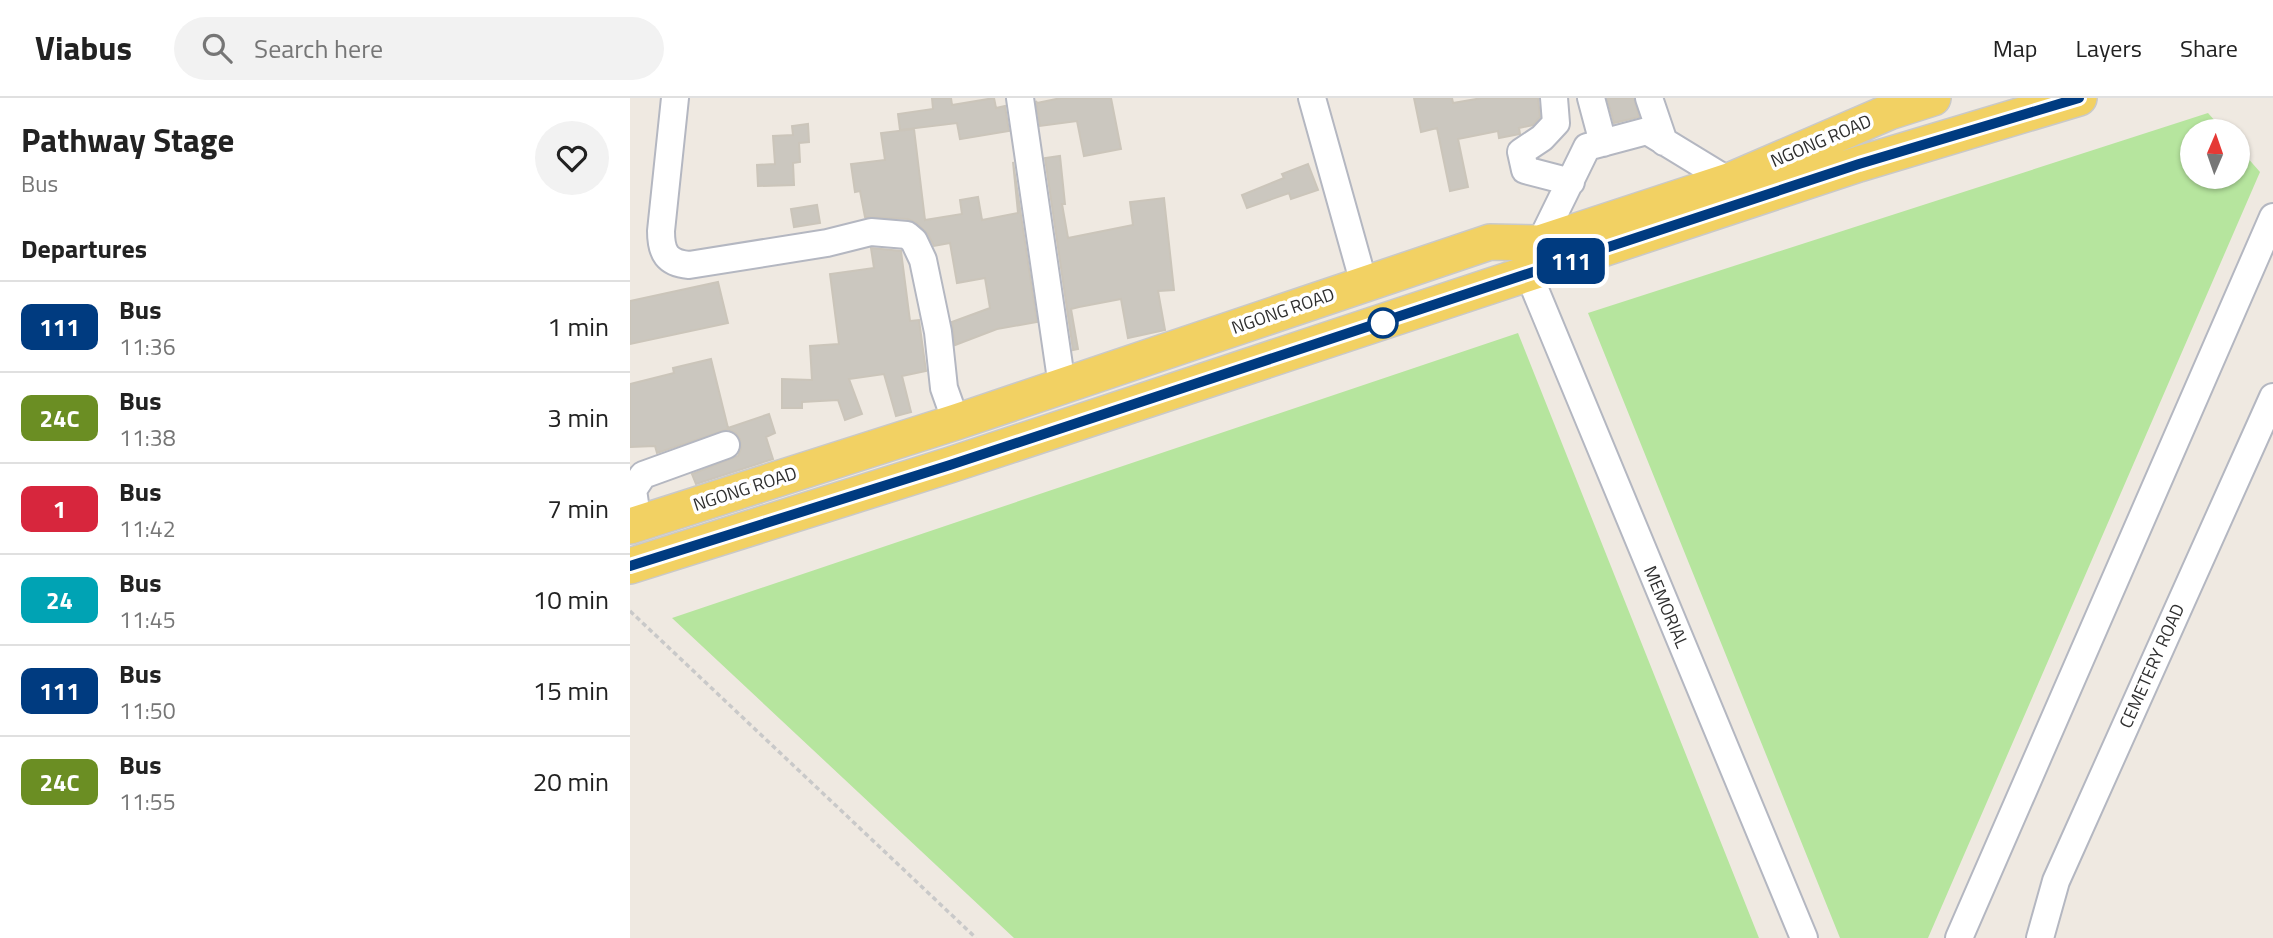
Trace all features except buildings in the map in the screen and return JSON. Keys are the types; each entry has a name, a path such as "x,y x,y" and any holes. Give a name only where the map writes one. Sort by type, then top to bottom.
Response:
{"main road":[{"name":"NGONG ROAD","path":"634,525 956,422 1490,242 1541,243 1729,181 1888,105 1933,98"},
{"name":"NGONG ROAD","path":"630,566 950,465 1859,164 2079,98"}],"street":[{"path":"675,98 661,231 661,245 666,257 677,264 690,265 827,243 871,232 907,235 914,241 923,260 938,332 944,388 956,422"},
{"path":"1020,98 1062,386"},
{"path":"1312,98 1364,284"},
{"path":"1554,98 1556,123 1542,138 1521,152 1525,170 1571,182"},
{"path":"1591,98 1603,144"},
{"path":"1649,98 1664,142"},
{"path":"1541,243 1587,148 1647,131 1729,181"},
{"path":"1959,938 2273,217"},
{"name":"MEMORIAL","path":"1529,275 1804,938"},
{"name":"CEMETERY ROAD","path":"2040,938 2056,881 2273,397"},
{"path":"634,525 633,490 643,475 726,445"}],"path":[{"path":"630,611 976,938"}],"green space":[{"path":"2208,113 2213,119 2189,119"},
{"path":"2180,122 2180,189 2250,189 2250,161 2260,172 1928,938 1840,938 1588,313"},
{"path":"1518,333 1759,938 1014,938 672,618"}],"bus line":[{"name":"111","path":"630,566 950,465 1859,164 2079,98"}]}
